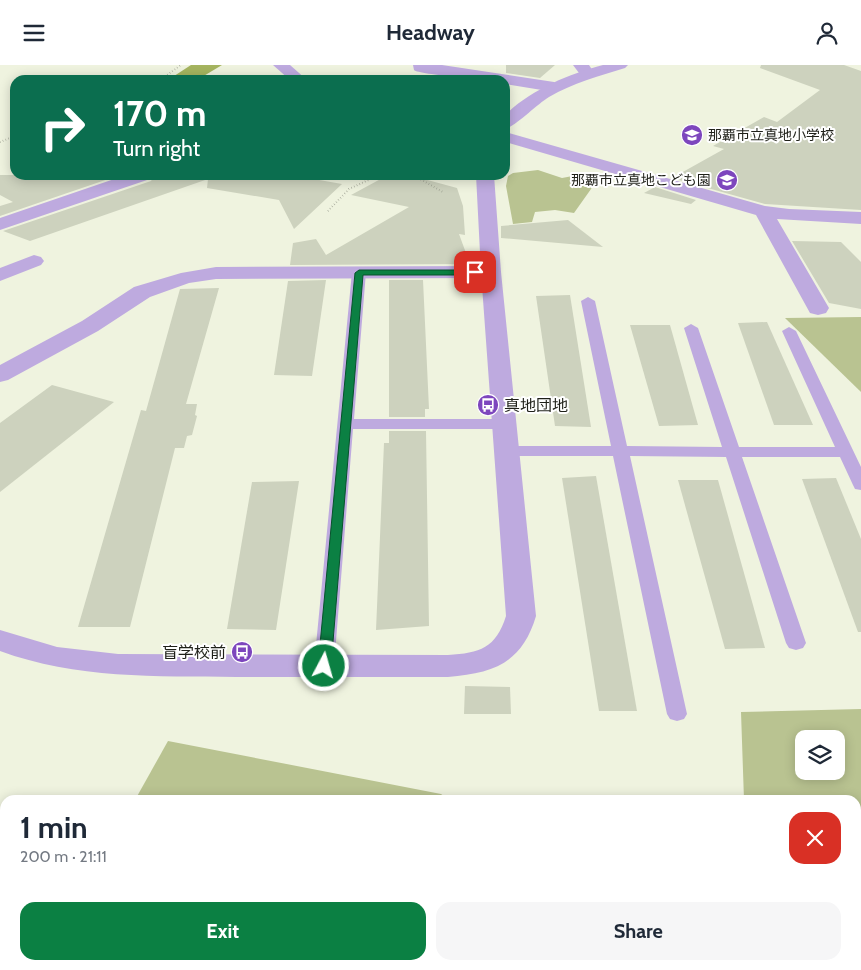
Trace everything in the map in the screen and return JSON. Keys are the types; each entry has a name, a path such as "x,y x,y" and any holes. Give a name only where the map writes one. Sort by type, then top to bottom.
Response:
{"street":[{"path":"281,65 293,75"},
{"path":"510,119 530,101 584,69 620,65"},
{"path":"432,66 484,75"},
{"path":"510,79 554,87"},
{"path":"510,138 763,211 788,215 861,218"},
{"path":"0,224 129,180"},
{"path":"0,640 48,654 114,664 469,665 486,661 509,645 517,632 521,616 491,272 485,180"},
{"path":"763,211 818,309"},
{"path":"0,275 34,261"},
{"path":"0,375 90,326 142,292 161,284 188,277 216,273 491,272"}],"lane":[{"path":"324,666 359,273"},
{"path":"588,301 677,714"},
{"path":"691,328 796,643"},
{"path":"789,331 861,485"},
{"path":"346,424 506,438 620,452 846,452"}],"path":[{"path":"167,75 181,65"},
{"path":"328,211 349,189 368,180"},
{"path":"422,180 443,192"}],"shaded area":[{"path":"191,65 222,65 205,75 176,75"},
{"path":"538,170 562,178 578,175 596,182 574,213 555,210 535,212 532,222 513,224 506,186 507,180 510,180 510,175"},
{"path":"861,317 861,392 785,318"},
{"path":"861,709 861,795 744,795 741,712"},
{"path":"168,741 442,795 138,795"}],"building":[{"path":"506,65 555,65 540,78 506,73"},
{"path":"761,65 844,65 861,71 861,210 765,204 672,178 724,149 713,146 764,117 777,122 820,90 760,68"},
{"path":"0,175 10,175 10,180 105,180 0,216 0,206 13,202 0,195"},
{"path":"205,180 30,241 3,231 151,181"},
{"path":"208,180 319,180 342,184 294,229 279,200 207,188"},
{"path":"379,180 427,180 457,188 463,206 465,235 459,234 470,264 290,265 293,243 316,239 326,255 409,207 351,195"},
{"path":"655,187 696,200 691,204 644,193"},
{"path":"568,220 603,247 501,238 501,226"},
{"path":"792,241 841,242 861,262 861,309 829,303"},
{"path":"326,280 312,376 274,375 288,281"},
{"path":"389,280 423,280 429,409 425,409 425,417 389,417"},
{"path":"219,288 186,404 197,404 195,415 197,416 192,435 187,436 184,448 175,448 130,627 78,627 141,410 146,411 180,289"},
{"path":"570,295 591,427 555,426 536,296"},
{"path":"767,322 813,425 774,425 738,323"},
{"path":"630,325 670,325 698,425 659,426"},
{"path":"52,385 114,402 0,492 0,423"},
{"path":"389,431 426,431 429,626 376,630 384,443 389,443"},
{"path":"596,476 637,711 599,711 562,478"},
{"path":"836,478 861,539 861,632 858,632 802,479"},
{"path":"678,480 718,480 765,648 725,649"},
{"path":"299,481 276,630 227,629 252,482"},
{"path":"465,686 510,687 511,714 464,714"}],"place":[{"name":"那覇市立真地小学校","path":"692,135"},
{"name":"那覇市立真地こども園","path":"727,180"},
{"name":"真地団地","path":"488,405"},
{"name":"盲学校前","path":"242,652"}],"route":[{"path":"324,666 359,273 475,272"}]}
